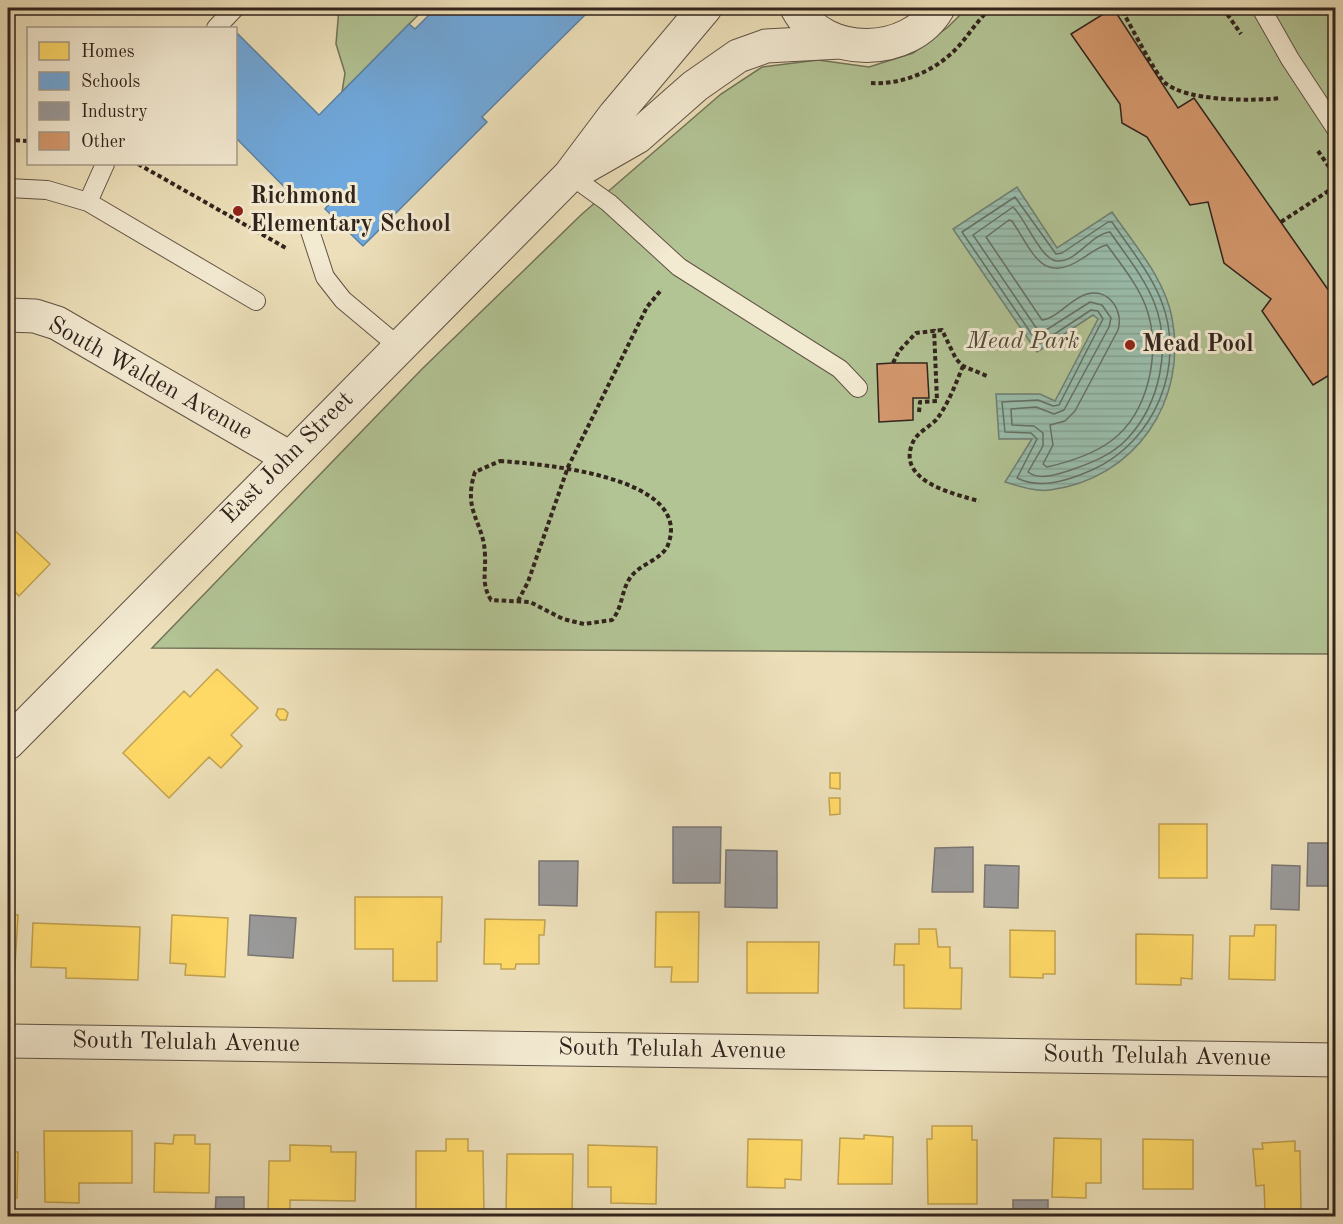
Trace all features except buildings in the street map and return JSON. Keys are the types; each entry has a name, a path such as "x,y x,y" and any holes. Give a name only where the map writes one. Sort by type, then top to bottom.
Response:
{"street":[{"name":"East John Street","path":"8,743 288,457 570,175 615,115 705,8"},
{"path":"797,8 817,30 840,42 866,47 892,43 916,31 938,9"},
{"name":"East John Street","path":"570,175 637,136 695,86 738,56 766,46 840,42"},
{"name":"South Walden Avenue","path":"8,315 35,316 57,323 288,457"},
{"name":"South Telulah Avenue","path":"8,1041 1335,1060"}],"lane":[{"path":"217,27 235,8"},
{"path":"1261,8 1290,59 1335,129"},
{"path":"88,202 105,165"},
{"path":"570,175 609,202 679,267 840,369 858,388"},
{"path":"8,188 46,190 88,202 256,301"},
{"path":"309,231 325,277 343,300 398,346"}],"path":[{"path":"1149,8 1124,14 1164,82 1187,92 1230,100 1258,101 1282,97"},
{"path":"8,140 27,141"},
{"path":"140,165 290,249 309,231"},
{"path":"1281,222 1335,186"},
{"path":"518,600 528,582 568,467 647,307 679,267"},
{"path":"920,411 920,402 937,401 934,329"},
{"path":"893,363 899,351 916,333 934,329 942,330 947,336 950,348 963,366 987,376"},
{"path":"963,366 936,419 913,441 910,456 915,471 927,483 979,501"},
{"path":"500,461 568,467 613,479 635,488 658,503 669,517 671,534 667,548 630,576 619,612 612,620 584,624 552,615 530,602 491,600 485,591 483,577 485,554 470,507 470,486 475,472 500,461"}],"green space":[{"path":"339,8 425,8 342,92 345,73 336,44"},
{"name":"Mead Park","path":"967,8 1335,8 1335,654 152,648 422,369 582,214 721,94 762,67 818,60 869,67 913,53 948,27"}],"water":[{"name":"Mead Pool","path":"1017,187 1057,248 1112,212 1156,276 1163,289 1172,318 1175,349 1172,378 1163,406 1149,431 1130,453 1107,470 1080,483 1050,490 1033,489 1005,482 1032,439 999,439 996,394 1040,394 1055,401 1098,319 1093,315 1037,352 953,229"}],"place":[{"name":"Richmond Elementary School","path":"238,211"},
{"name":"Mead Pool","path":"1130,345"}]}
